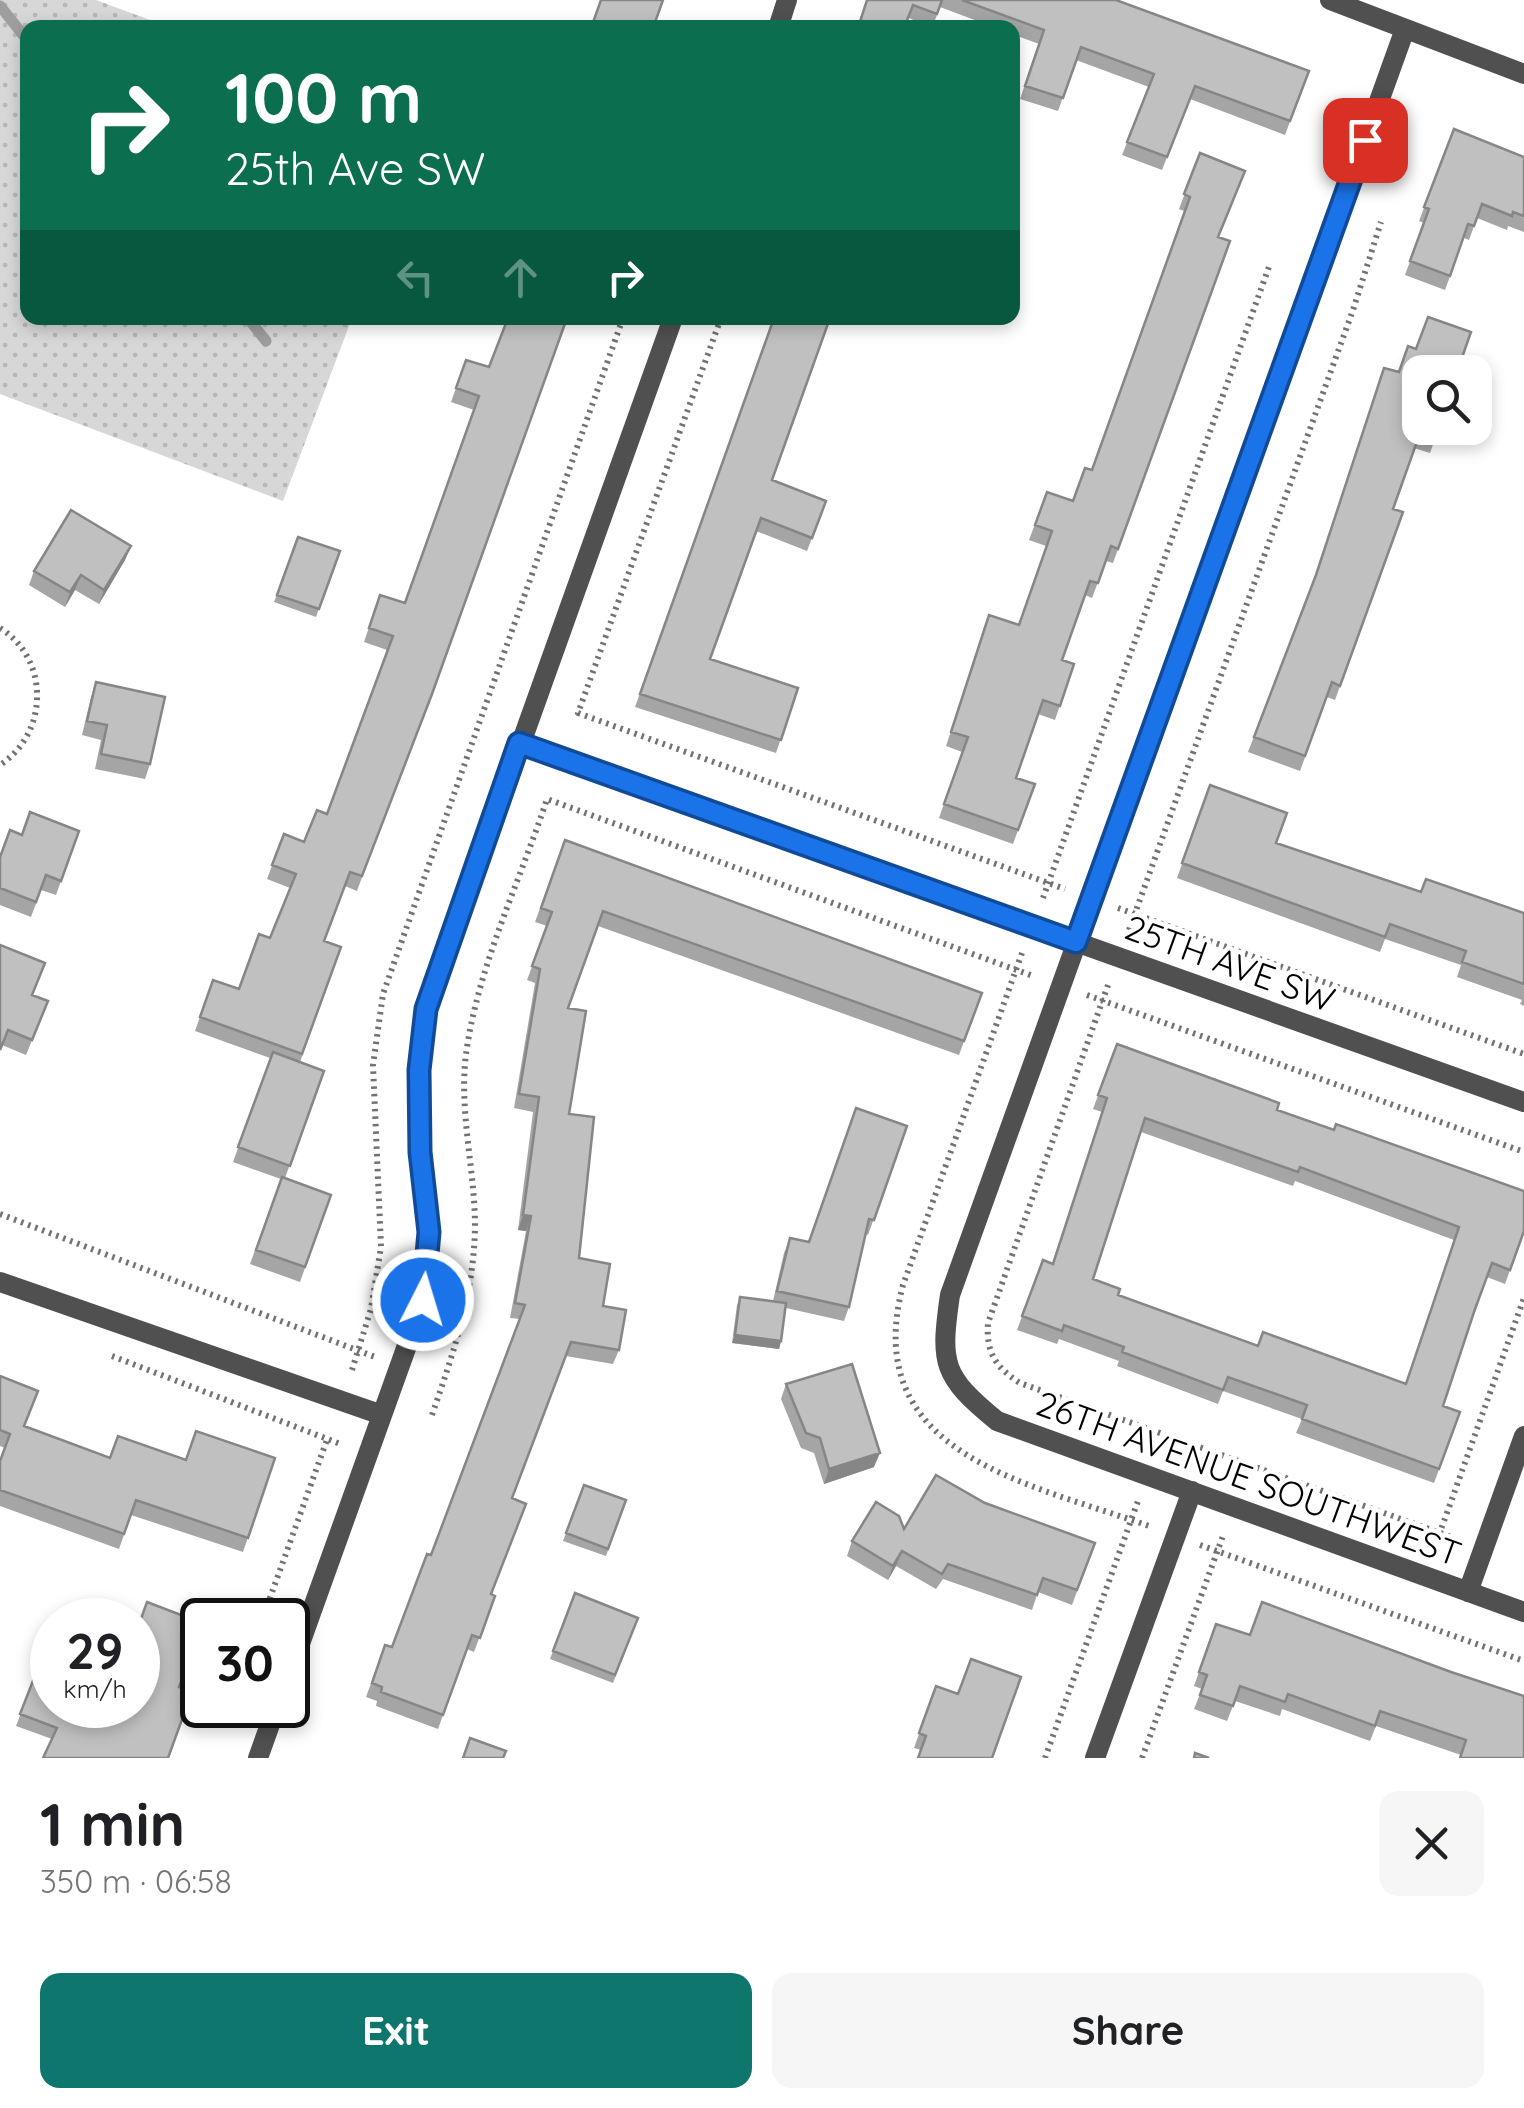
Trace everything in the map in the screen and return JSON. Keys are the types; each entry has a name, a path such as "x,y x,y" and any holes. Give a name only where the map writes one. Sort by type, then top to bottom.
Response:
{"street":[{"path":"1330,0 1524,74"},
{"path":"1076,942 1405,29"},
{"path":"310,1615 423,1300 429,1232 420,1152 419,1070 426,1009 670,325"},
{"name":"25TH AVE SW","path":"519,743 1524,1102"},
{"name":"26TH AVENUE SOUTHWEST","path":"1076,942 950,1295 942,1349 959,1390 997,1421 1524,1612"},
{"path":"0,1282 382,1415"},
{"path":"1468,1592 1524,1436"},
{"path":"1095,1758 1192,1491"},
{"path":"258,1758 269,1728"}],"path":[{"path":"1128,931 1353,310 1380,222"},
{"path":"1043,898 1270,264"},
{"path":"717,325 578,714 1064,889"},
{"path":"0,628 29,659 38,708 27,738 0,765"},
{"path":"432,1416 468,1304 475,1224 464,1098 469,1034 481,984 547,800 1033,976"},
{"path":"1118,908 1524,1054"},
{"path":"1108,985 988,1323 989,1352 996,1364 1020,1383 1454,1538"},
{"path":"1086,995 1524,1152"},
{"path":"0,1214 399,1366"},
{"path":"1434,1549 1524,1298"},
{"path":"98,1351 368,1455"},
{"path":"270,1598 334,1422"},
{"path":"1045,1758 1138,1502"},
{"path":"1142,1758 1224,1533"},
{"path":"1200,1545 1524,1661"}],"shaded area":[{"path":"0,0 96,0 150,20 20,20 20,325 349,325 283,501 0,394"}],"building":[{"path":"601,0 663,0 656,20 594,20"},
{"path":"867,0 942,0 937,14 913,5 907,20 861,20"},
{"path":"962,0 1116,0 1309,71 1290,121 1195,86 1167,157 1127,142 1154,74 1081,47 1063,98 1025,86 1044,30"},
{"path":"1454,129 1524,157 1524,216 1513,212 1512,216 1482,204 1474,226 1468,224 1450,276 1410,261 1429,209 1424,207"},
{"path":"1200,153 1245,171 1218,237 1230,241 1118,549 1111,546 1098,583 1090,581 1062,660 1074,664 1060,706 1043,700 1016,778 1035,784 1018,830 944,804 968,737 951,732 989,615 1019,625 1052,531 1035,525 1047,492 1073,501 1085,468 1092,470 1190,197 1184,194"},
{"path":"1428,317 1471,332 1463,355 1405,355 1408,346 1416,349"},
{"path":"505,325 564,325 362,876 350,872 324,941 341,947 302,1054 200,1017 213,980 239,989 259,934 270,938 296,874 272,865 284,834 304,842 317,810 327,814 393,636 369,628 380,595 405,603 479,396 456,388 466,360 489,367"},
{"path":"772,325 827,325 772,480 826,501 812,538 761,518 710,659 798,688 781,740 640,694"},
{"path":"1402,363 1402,445 1416,445 1393,509 1403,512 1340,686 1332,682 1305,756 1254,737 1316,575 1384,368 1399,372"},
{"path":"71,510 131,546 104,590 81,575 70,592 34,571"},
{"path":"298,537 340,551 319,609 277,595"},
{"path":"96,682 165,697 150,764 101,754 107,725 87,721"},
{"path":"1210,785 1287,813 1276,843 1421,892 1426,879 1524,913 1524,984 1462,962 1466,951 1390,924 1385,937 1182,863"},
{"path":"30,812 79,831 61,881 46,875 36,902 0,888 0,857 10,830 22,835"},
{"path":"565,840 982,993 964,1041 603,911 568,1008 586,1011 569,1114 594,1117 579,1258 610,1264 603,1306 626,1310 619,1350 571,1342 512,1498 526,1504 491,1594 495,1596 480,1638 472,1635 443,1715 381,1692 382,1687 372,1683 385,1645 392,1647 427,1554 431,1555 525,1305 515,1303 531,1216 523,1215 539,1097 519,1094 540,969 532,966 552,912 541,908"},
{"path":"0,945 45,963 32,995 48,1001 32,1040 8,1030 0,1050"},
{"path":"1117,1044 1279,1103 1277,1110 1334,1130 1336,1124 1524,1191 1524,1231 1510,1270 1492,1263 1443,1406 1460,1412 1439,1469 1302,1419 1307,1405 1228,1377 1223,1390 1122,1352 1124,1347 1064,1325 1062,1331 1022,1316 1043,1260 1053,1264 1107,1098 1098,1095","holes":["1145,1118 1298,1172 1300,1167 1459,1227 1406,1384 1263,1332 1258,1346 1118,1295 1120,1289 1093,1279"]},
{"path":"273,1052 324,1071 290,1166 238,1147"},
{"path":"856,1108 907,1126 874,1220 869,1219 849,1307 777,1291 790,1238 809,1242"},
{"path":"282,1177 331,1195 305,1267 256,1250"},
{"path":"740,1297 786,1303 781,1341 735,1335"},
{"path":"852,1364 880,1453 829,1469 820,1438 806,1433 786,1384"},
{"path":"0,1376 38,1391 24,1426 110,1458 118,1436 186,1460 196,1431 275,1458 248,1538 136,1500 124,1534 0,1490 0,1461 10,1434 0,1430"},
{"path":"936,1475 985,1503 1095,1543 1077,1590 1043,1578 1037,1595 948,1564 942,1574 902,1551 893,1566 852,1541 876,1502 899,1516 904,1529"},
{"path":"584,1485 626,1500 608,1549 566,1533"},
{"path":"575,1593 638,1618 615,1675 553,1651"},
{"path":"1262,1602 1524,1696 1524,1758 1460,1758 1466,1740 1380,1711 1375,1726 1288,1694 1285,1702 1240,1686 1233,1706 1200,1695 1207,1675 1199,1672 1216,1624 1250,1635"},
{"path":"160,1607 180,1615 180,1725 168,1758 43,1758 57,1728 160,1728"},
{"path":"971,1659 1021,1677 992,1758 918,1758 926,1736 919,1733 936,1686 958,1694"},
{"path":"30,1688 30,1718 20,1714"},
{"path":"470,1738 506,1751 503,1758 463,1758"}],"waterway":[{"path":"0,6 20,31"},
{"path":"253,325 266,341"}],"route":[{"path":"423,1300 429,1232 420,1152 419,1070 426,1009 519,743 1076,942 1365,140"}]}
